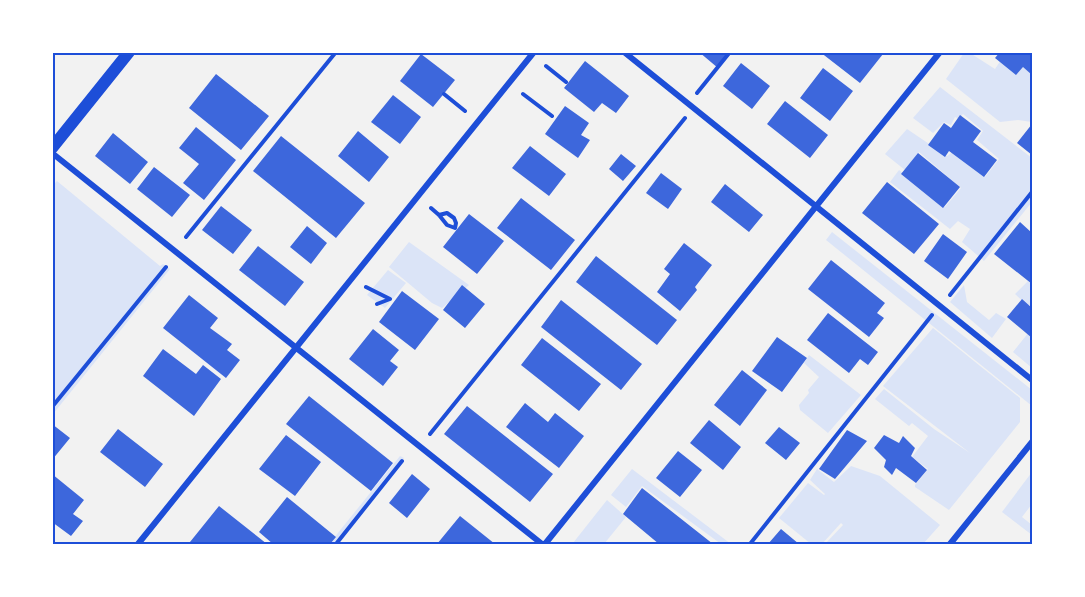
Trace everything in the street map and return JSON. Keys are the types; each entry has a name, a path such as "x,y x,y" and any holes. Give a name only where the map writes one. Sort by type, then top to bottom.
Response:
{"main road":[{"path":"52,148 129,52"}],"street":[{"path":"138,544 534,52"},
{"path":"624,52 1032,380"},
{"path":"52,153 543,544 940,52"},
{"path":"950,544 1032,442"}],"path":[{"path":"186,237 336,52"},
{"path":"697,93 730,52"},
{"path":"546,66 566,82"},
{"path":"444,94 465,111"},
{"path":"523,94 552,116"},
{"path":"429,434 685,118"},
{"path":"950,295 1032,192"},
{"path":"431,208 447,225 455,228 456,224 451,215 447,213 440,215"},
{"path":"52,407 166,267"},
{"path":"366,287 390,299 377,304"},
{"path":"750,544 932,315"},
{"path":"336,544 402,461"}],"shaded area":[{"path":"964,53 970,53 995,69 1001,60 1018,73 1023,67 1032,75 1032,122 1018,120 1000,122 946,79"},
{"path":"940,87 1032,158 1032,202 984,261 962,242 970,229 958,221 950,229 890,182 899,170 945,207 961,188 919,152 905,170 885,154 907,129 947,156 954,151 985,177 999,159 977,140 983,131 963,114 959,119 955,117 951,125 944,122 933,133 913,118"},
{"path":"57,181 160,266 163,264 170,269 53,414 52,186"},
{"path":"832,232 1032,390 1032,406 826,240"},
{"path":"409,242 469,285 442,308 432,303 389,267"},
{"path":"388,270 406,283 385,308 367,295"},
{"path":"1028,281 1032,285 1032,306 1027,305 1015,294"},
{"path":"964,285 967,302 989,320 996,313 1006,319 992,338 950,302"},
{"path":"933,328 1020,398 1020,422 949,510 915,487 928,469 912,457 928,436 912,423 909,426 875,399 884,389 934,429 970,453 883,386"},
{"path":"1029,332 1032,335 1032,368 1013,352"},
{"path":"809,355 861,395 828,433 800,410 799,405 819,377 804,363"},
{"path":"400,456 404,458 337,544 329,544"},
{"path":"851,466 880,476 940,525 923,544 825,544 843,525 841,523 822,544 811,544 779,518 808,483 825,494 810,480 817,469 834,482"},
{"path":"632,469 731,544 721,544 642,486 626,507 611,495"},
{"path":"1032,472 1032,504 1022,517 1032,525 1032,535 1002,512"},
{"path":"607,500 626,517 604,544 573,543"}],"building":[{"path":"699,52 723,52 727,56 718,68"},
{"path":"820,52 880,52 883,54 860,83"},
{"path":"1000,52 1032,52 1032,75 1023,67 1016,75 995,58"},
{"path":"421,54 455,80 433,107 400,81"},
{"path":"585,61 629,96 616,113 602,103 594,112 564,88"},
{"path":"741,63 770,86 752,109 723,86"},
{"path":"823,68 853,91 830,121 800,98"},
{"path":"216,74 269,116 241,150 189,108"},
{"path":"393,95 421,117 400,144 371,122"},
{"path":"785,101 828,135 810,158 767,124"},
{"path":"565,106 589,123 581,135 590,140 578,158 545,134"},
{"path":"960,115 981,131 973,142 997,160 984,177 949,151 945,157 928,145 944,123 951,128"},
{"path":"1032,124 1032,155 1017,143"},
{"path":"196,127 236,160 204,200 183,183 199,164 179,148"},
{"path":"358,131 389,157 369,182 338,156"},
{"path":"113,133 148,162 130,184 95,156"},
{"path":"281,136 365,203 336,238 253,171"},
{"path":"530,146 566,174 549,196 512,168"},
{"path":"918,153 960,187 943,208 901,174"},
{"path":"621,154 636,166 623,181 609,169"},
{"path":"154,167 190,195 172,217 137,189"},
{"path":"661,173 682,189 668,209 646,193"},
{"path":"887,182 939,224 914,254 862,213"},
{"path":"725,184 763,215 749,232 711,202"},
{"path":"521,198 575,240 551,270 497,228"},
{"path":"221,206 252,230 233,254 202,230"},
{"path":"469,214 504,241 477,274 443,247"},
{"path":"1020,222 1032,233 1032,284 994,254"},
{"path":"307,226 327,243 311,264 290,247"},
{"path":"943,234 967,252 948,279 924,261"},
{"path":"684,243 712,265 695,287 697,290 680,311 657,292 670,274 664,269"},
{"path":"258,246 304,282 285,306 239,270"},
{"path":"596,256 677,320 657,345 576,282"},
{"path":"831,260 885,303 877,313 884,318 869,337 808,289"},
{"path":"462,285 485,304 465,328 443,310"},
{"path":"402,291 439,319 415,350 379,322"},
{"path":"189,295 218,318 210,328 232,344 227,350 240,360 226,378 163,328"},
{"path":"1022,299 1032,308 1032,338 1007,317"},
{"path":"561,300 642,364 621,390 541,327"},
{"path":"828,313 878,352 868,365 860,359 849,373 807,340"},
{"path":"373,329 399,350 390,361 398,367 383,386 349,359"},
{"path":"777,337 807,358 782,392 752,371"},
{"path":"542,338 601,384 579,411 521,365"},
{"path":"163,349 196,374 203,365 221,379 194,416 143,376"},
{"path":"742,370 767,390 740,426 714,405"},
{"path":"309,396 393,463 371,491 286,424"},
{"path":"525,403 548,422 555,413 584,436 559,468 506,427"},
{"path":"467,406 553,474 530,502 444,434"},
{"path":"709,420 741,447 723,470 690,443"},
{"path":"52,424 70,438 52,460"},
{"path":"779,427 800,443 786,460 765,443"},
{"path":"118,429 163,464 145,487 100,452"},
{"path":"847,430 867,441 835,479 819,469"},
{"path":"286,435 321,462 295,496 259,469"},
{"path":"884,435 899,443 903,436 915,448 911,456 927,470 916,483 896,468 892,475 884,467 886,460 874,448"},
{"path":"678,451 702,470 680,497 656,478"},
{"path":"52,474 84,500 73,514 83,521 71,536 52,522"},
{"path":"412,474 430,489 407,518 389,503"},
{"path":"642,488 713,544 659,544 623,514"},
{"path":"287,497 336,537 330,544 273,544 259,532"},
{"path":"219,506 267,544 194,544 190,542"},
{"path":"460,516 495,544 437,544"},
{"path":"781,529 799,544 768,544"}]}
